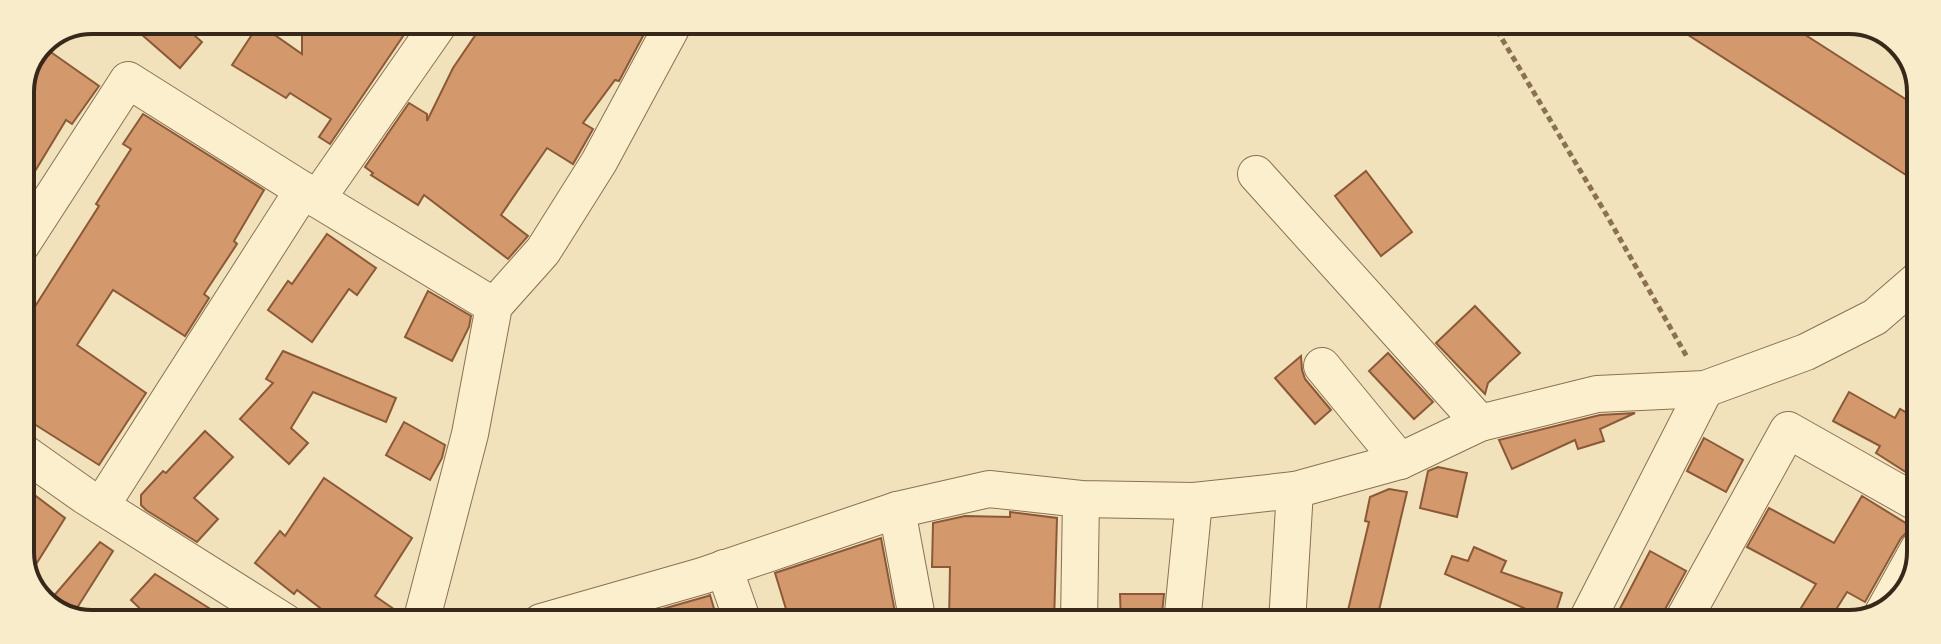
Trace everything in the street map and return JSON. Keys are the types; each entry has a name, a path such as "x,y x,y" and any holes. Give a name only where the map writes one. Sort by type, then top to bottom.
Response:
{"street":[{"path":"101,506 310,195 431,34"},
{"path":"424,610 470,434 494,306 543,251 599,162 668,34"},
{"path":"34,225 128,80 494,306"},
{"path":"1256,174 1480,423"},
{"path":"582,610 724,568 897,510 989,489 1081,499 1194,501 1295,490 1400,461 1480,423 1597,394 1705,389 1806,352 1875,317 1907,289"},
{"path":"1322,366 1400,461"},
{"path":"1592,610 1705,389"},
{"path":"1689,610 1788,430 1907,497"},
{"path":"34,460 101,506 266,610"},
{"path":"1288,610 1295,490"},
{"path":"1079,610 1081,499"},
{"path":"1183,610 1194,501"},
{"path":"897,510 916,610"},
{"path":"724,568 739,610"}],"path":[{"path":"1499,34 1705,389"}],"building":[{"path":"141,34 193,34 202,42 180,68"},
{"path":"252,34 273,34 302,54 302,34 405,34 330,144 319,137 331,119 290,93 286,98 232,65"},
{"path":"476,34 644,34 619,81 615,80 583,123 593,129 573,164 547,148 501,215 528,236 508,259 424,195 418,205 371,175 373,173 365,167 409,103 427,114 427,121 453,68"},
{"path":"1687,34 1804,34 1907,100 1907,176"},
{"path":"50,52 99,86 72,124 66,120 34,173 35,80"},
{"path":"143,114 264,190 234,241 237,244 204,294 209,298 185,336 113,290 77,345 146,393 99,465 34,424 34,308 131,149 123,144"},
{"path":"1366,171 1412,232 1381,256 1335,196"},
{"path":"327,234 376,268 357,295 349,289 312,342 268,310 288,281 292,284"},
{"path":"428,291 471,316 469,327 452,361 405,337"},
{"path":"1475,306 1520,353 1488,383 1485,394 1436,343"},
{"path":"283,351 396,398 386,422 313,392 291,428 308,443 289,464 240,419 273,383 266,379"},
{"path":"1388,353 1433,402 1414,419 1369,371"},
{"path":"1301,356 1305,379 1331,410 1315,424 1275,378"},
{"path":"1849,392 1895,418 1900,409 1907,413 1907,473 1876,453 1880,446 1833,421"},
{"path":"1635,413 1600,429 1604,441 1578,449 1575,440 1512,469 1499,440 1600,415"},
{"path":"404,422 445,445 430,480 386,455"},
{"path":"205,431 233,457 194,498 218,519 197,542 146,510 141,505 141,495"},
{"path":"1704,438 1743,460 1726,492 1687,471"},
{"path":"1438,467 1467,473 1457,517 1420,508 1428,471"},
{"path":"324,478 412,538 375,596 395,610 323,610 297,590 294,594 255,563 280,531 285,536"},
{"path":"1389,489 1407,492 1379,610 1348,610 1369,522 1365,521 1370,497"},
{"path":"34,495 65,518 36,565"},
{"path":"1862,496 1907,524 1907,532 1865,602 1847,592 1836,610 1800,610 1816,584 1747,547 1769,508 1834,543"},
{"path":"1010,512 1057,518 1054,610 949,610 950,567 932,567 933,523 965,516 1010,517"},
{"path":"881,538 895,610 786,610 775,573"},
{"path":"100,542 113,551 77,608 54,596"},
{"path":"1474,547 1506,561 1501,572 1562,593 1557,610 1523,610 1445,574 1452,556 1468,561"},
{"path":"1650,551 1686,571 1665,610 1619,610"},
{"path":"155,574 212,610 141,610 131,600"},
{"path":"1120,594 1164,594 1162,610 1121,610"},
{"path":"708,596 714,610 659,610"}]}
